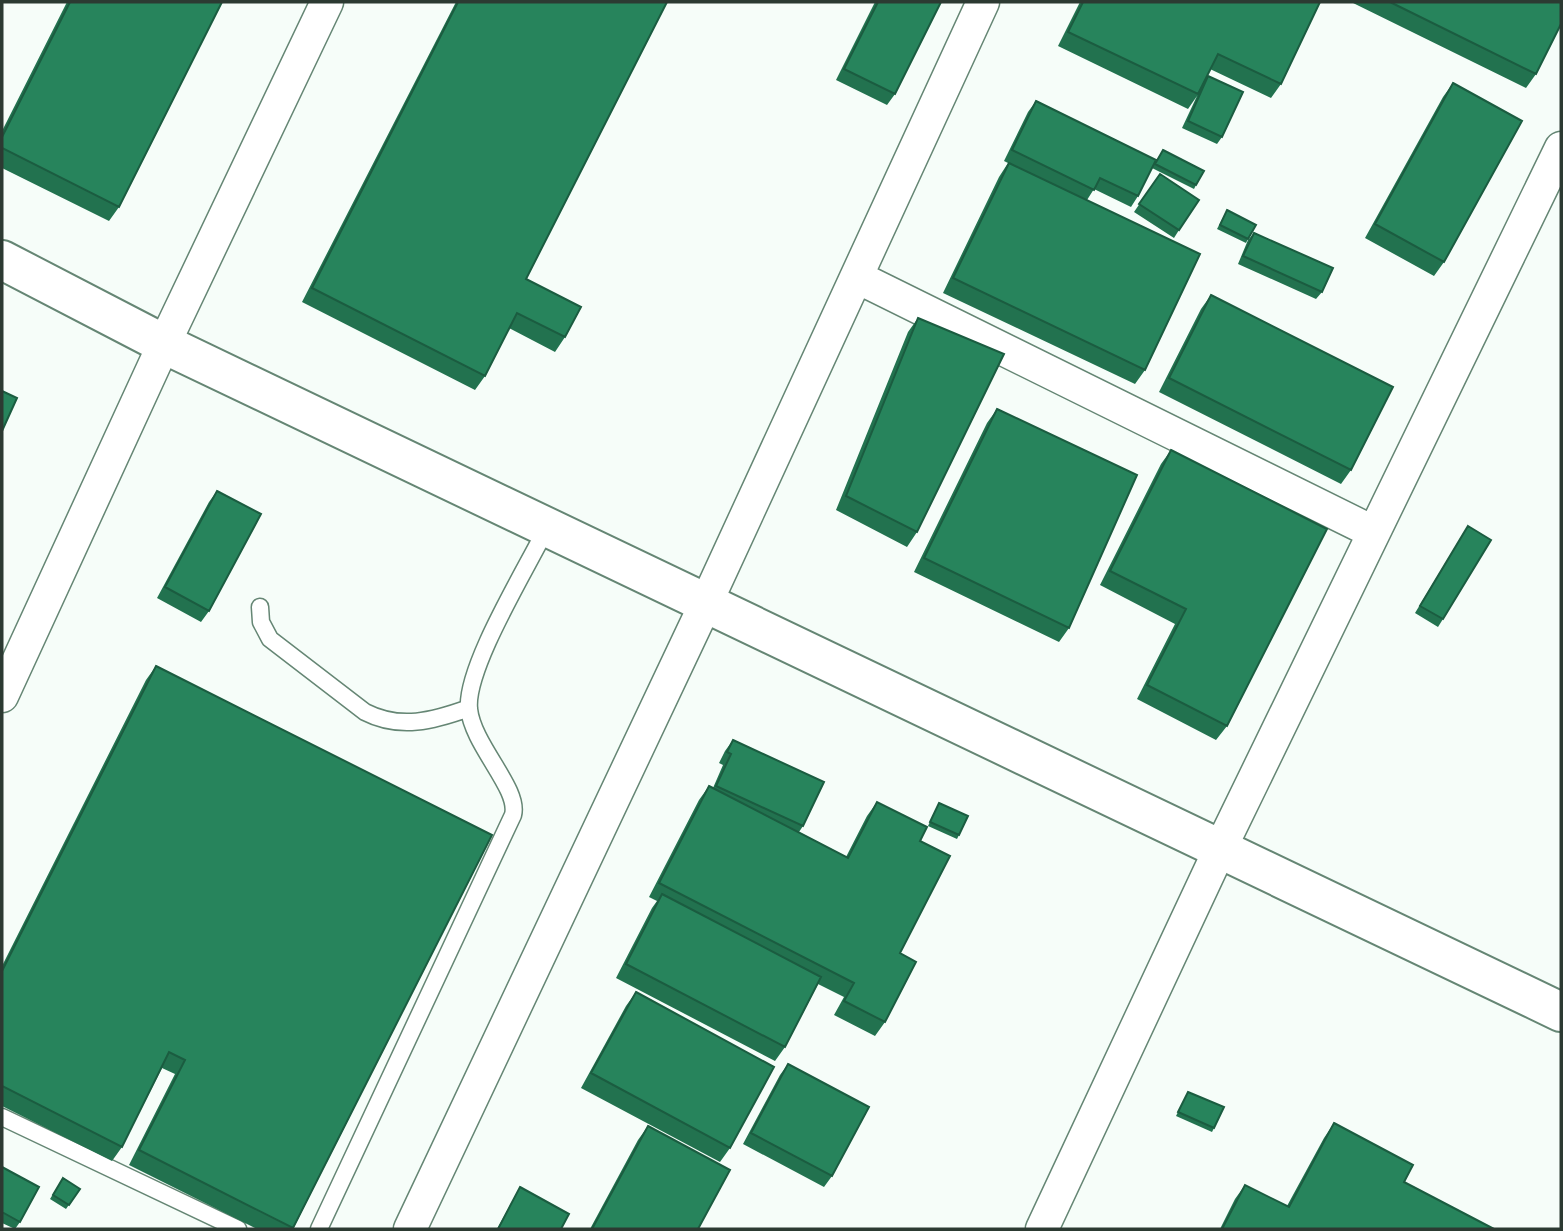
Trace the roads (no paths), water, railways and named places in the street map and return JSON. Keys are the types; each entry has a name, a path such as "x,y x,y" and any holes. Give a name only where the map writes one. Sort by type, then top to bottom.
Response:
{"street":[{"path":"2,696 164,344 327,2"},
{"path":"410,1229 706,603 983,2"},
{"path":"1042,1229 1220,849 1561,148"},
{"path":"2,260 164,344 1561,1012"},
{"path":"857,276 1373,532"}],"lane":[{"path":"319,1229 513,815 513,796 488,759 474,731 469,708 470,685 488,640 547,527"},
{"path":"260,607 261,622 270,639 365,712 380,719 407,723 436,720 469,708"},
{"path":"2,1117 237,1229"}]}
